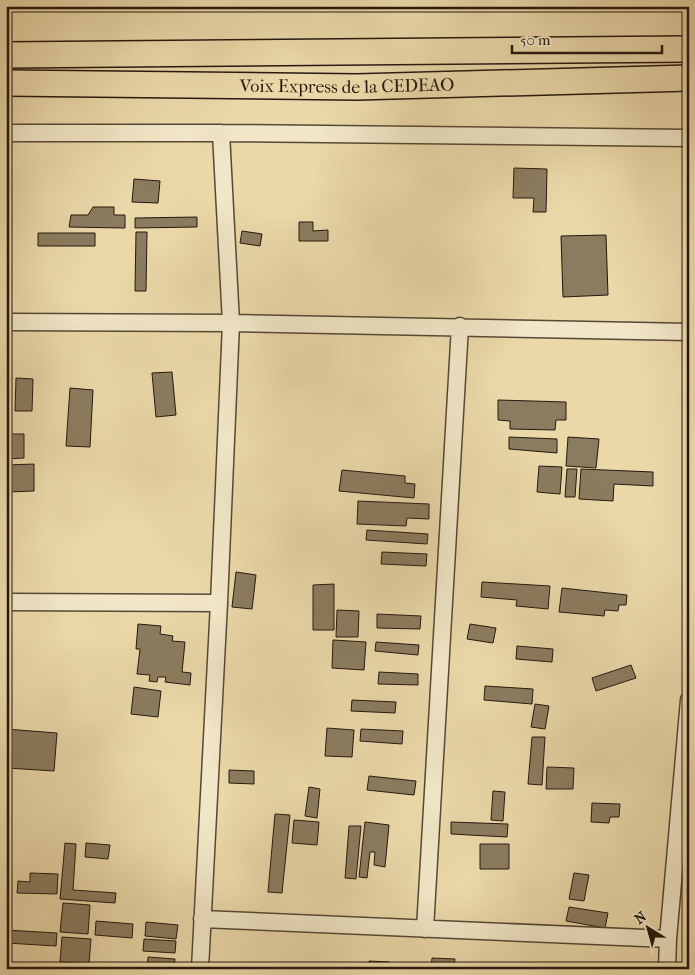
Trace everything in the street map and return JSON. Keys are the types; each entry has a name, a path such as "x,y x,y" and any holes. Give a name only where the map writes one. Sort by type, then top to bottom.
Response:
{"main road":[{"path":"6,55 689,49"},
{"path":"507,50 508,82"},
{"name":"Voix Express de la CEDEAO","path":"6,83 356,87 689,78"}],"street":[{"path":"6,133 221,133 689,138"},
{"path":"200,969 231,323 221,133"},
{"path":"6,322 460,326 689,332"},
{"path":"425,929 460,326"},
{"path":"6,602 219,603"},
{"path":"667,969 668,939 685,810 689,700"},
{"path":"202,919 668,939"}],"building":[{"path":"514,168 547,169 546,212 533,212 534,198 513,198"},
{"path":"134,179 160,181 158,203 132,202"},
{"path":"93,207 114,207 114,215 125,215 125,228 69,227 71,215 88,215"},
{"path":"197,217 197,227 135,228 135,218"},
{"path":"299,222 313,222 313,231 328,230 328,241 299,241"},
{"path":"242,231 262,234 260,246 240,243"},
{"path":"136,232 147,232 146,291 135,291"},
{"path":"38,233 95,233 95,246 38,246"},
{"path":"606,235 608,295 563,297 561,236"},
{"path":"172,372 176,415 156,417 152,373"},
{"path":"16,378 33,379 32,411 15,411"},
{"path":"70,388 93,390 90,447 66,446"},
{"path":"498,400 566,402 566,420 556,420 555,430 510,429 510,421 498,420"},
{"path":"6,434 24,434 24,458 6,459"},
{"path":"509,437 557,439 557,453 509,449"},
{"path":"568,437 599,439 596,468 566,466"},
{"path":"34,464 34,491 7,492 6,465"},
{"path":"539,466 562,467 560,494 537,492"},
{"path":"567,469 577,469 575,497 565,497"},
{"path":"581,469 653,472 653,486 614,484 613,501 579,499"},
{"path":"342,470 405,476 405,483 415,484 414,498 339,491"},
{"path":"358,501 429,504 429,519 407,518 406,526 357,524"},
{"path":"367,530 428,534 427,544 366,540"},
{"path":"382,552 427,554 426,566 381,564"},
{"path":"236,572 256,575 252,609 232,607"},
{"path":"482,582 550,586 548,609 516,606 517,600 481,597"},
{"path":"334,584 334,630 313,630 313,585"},
{"path":"562,588 627,595 626,605 619,605 618,611 605,610 604,616 559,612"},
{"path":"337,610 359,611 358,637 336,637"},
{"path":"377,614 421,616 420,629 377,628"},
{"path":"138,624 161,626 160,634 173,636 172,641 185,642 182,672 191,673 190,685 165,682 166,677 158,677 157,682 149,681 150,675 137,674 140,649 136,649"},
{"path":"470,624 496,628 493,643 467,639"},
{"path":"333,640 366,642 364,670 332,668"},
{"path":"376,642 419,645 418,655 375,651"},
{"path":"517,646 553,649 552,662 516,659"},
{"path":"631,665 636,678 596,691 592,678"},
{"path":"379,672 418,674 418,685 378,684"},
{"path":"485,686 533,689 532,704 484,700"},
{"path":"134,687 161,691 158,717 131,714"},
{"path":"352,700 396,702 395,713 351,711"},
{"path":"535,704 549,706 545,729 531,727"},
{"path":"327,728 354,730 352,757 325,756"},
{"path":"6,729 57,733 54,771 7,768 9,753 6,753"},
{"path":"361,729 403,731 402,744 360,741"},
{"path":"532,737 545,737 542,785 528,784"},
{"path":"547,767 574,768 573,789 546,789"},
{"path":"229,770 254,771 254,784 229,783"},
{"path":"369,776 416,781 414,795 367,790"},
{"path":"309,787 320,789 317,818 305,816"},
{"path":"493,791 505,792 503,821 491,820"},
{"path":"592,803 620,804 619,817 610,817 609,823 591,822"},
{"path":"275,814 290,815 282,893 268,892"},
{"path":"294,820 319,822 317,845 292,843"},
{"path":"365,822 389,825 385,867 374,865 375,852 370,852 367,878 359,877"},
{"path":"451,822 508,824 507,837 451,834"},
{"path":"349,826 361,826 356,879 345,878"},
{"path":"65,843 76,844 73,890 116,893 115,903 60,899"},
{"path":"86,843 110,845 108,859 85,857"},
{"path":"480,844 509,844 509,869 480,869"},
{"path":"30,873 58,874 57,894 17,893 18,881 30,882"},
{"path":"574,873 589,875 584,901 569,899"},
{"path":"63,903 90,905 88,934 60,932"},
{"path":"569,907 608,913 605,928 566,921"},
{"path":"96,921 133,924 132,938 95,935"},
{"path":"146,922 178,925 176,939 145,936"},
{"path":"6,930 57,933 56,946 6,943"},
{"path":"62,937 91,939 89,964 60,962"},
{"path":"144,939 176,941 175,953 143,951"},
{"path":"148,957 175,959 174,969 147,967"},
{"path":"432,958 455,959 454,969 431,969"},
{"path":"369,961 389,962 389,969 369,969"}]}
